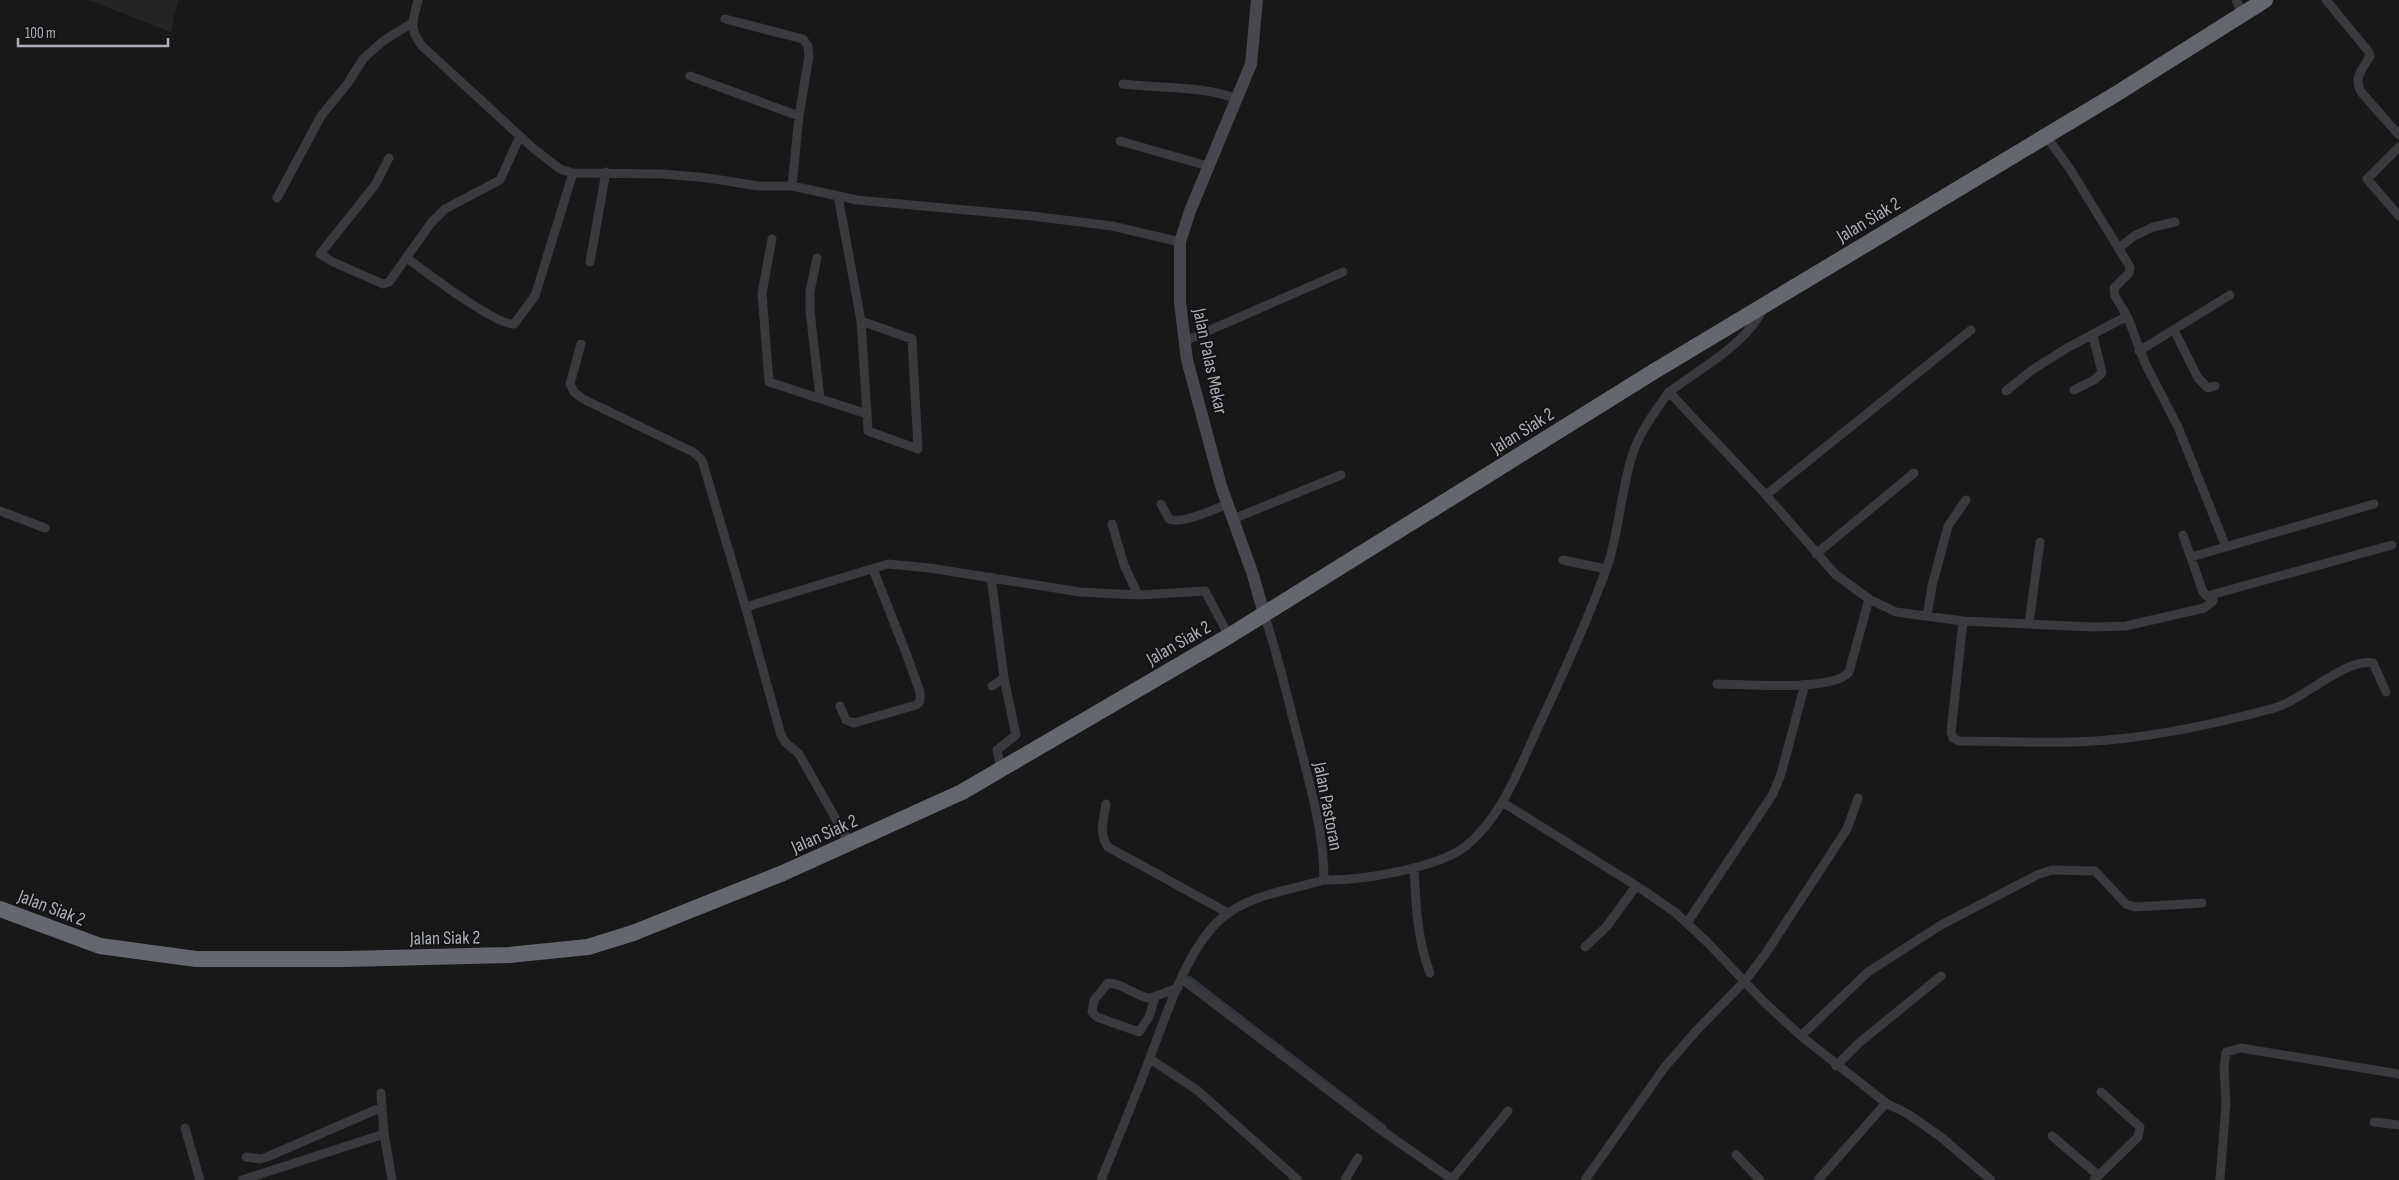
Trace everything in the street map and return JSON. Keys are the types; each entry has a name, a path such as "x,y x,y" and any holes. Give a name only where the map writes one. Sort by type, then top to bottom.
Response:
{"highway":[{"name":"Jalan Siak 2","path":"0,909 100,946 196,959 346,959 509,955 588,947 633,933 850,844 962,792 1230,636 1765,304 2046,136 2239,7 2265,0"}],"main road":[{"name":"Jalan Palas Mekar","path":"1257,0 1251,64 1208,166 1180,242 1180,302 1192,378 1221,486 1253,575 1264,614"}],"street":[{"path":"418,0 412,23 414,34 422,46 520,136 560,168 573,172 708,178 758,186 792,186 838,196 1112,226 1180,242"},
{"path":"2326,0 2370,52 2370,56 2356,79 2357,84 2361,92 2399,135"},
{"path":"725,19 802,40 808,46 809,56 799,116 792,186"},
{"path":"277,198 321,116 348,83 363,59 383,41 412,23"},
{"path":"690,76 799,116"},
{"path":"1123,84 1153,88 1191,89 1223,94 1237,99"},
{"path":"389,158 375,185 320,254 333,262 383,284 389,282 431,223 445,209 500,180 520,136"},
{"path":"2046,136 2070,169 2131,270 2114,288 2115,296 2127,316 2139,350 2178,428 2226,547"},
{"path":"1120,141 1208,166"},
{"path":"2399,147 2367,180 2399,216"},
{"path":"407,258 458,296 501,320 514,324 535,296 573,172"},
{"path":"590,262 606,172"},
{"path":"838,196 861,321 868,431 918,449 912,339 861,321"},
{"path":"2119,248 2134,236 2153,227 2174,222"},
{"path":"772,239 762,293 769,382 867,414"},
{"path":"817,258 810,291 810,312 820,398"},
{"path":"1185,341 1343,272"},
{"path":"2139,350 2230,296"},
{"path":"1101,1180 1189,962 1203,937 1228,913 1261,898 1324,880 1414,869 1450,855 1465,846 1483,828 1502,802 1563,674 1606,569 1634,451 1641,433 1669,392 1744,337 1758,321 1765,304"},
{"path":"2006,391 2032,370 2067,348 2093,336 2127,316"},
{"path":"1766,495 1971,330"},
{"path":"2174,330 2198,378 2208,388 2215,386"},
{"path":"2074,390 2094,380 2102,372 2093,336"},
{"path":"581,344 570,384 574,392 583,399 693,452 702,460 781,735 785,742 799,754 850,844"},
{"path":"1669,392 1766,495 1835,574 1869,599 1896,612 1963,621 2093,627 2126,626 2204,608 2213,601 2213,596"},
{"path":"1816,554 1914,473"},
{"path":"1233,519 1341,475"},
{"path":"1927,616 1932,586 1948,526 1966,500"},
{"path":"1161,504 1169,519 1173,521 1185,520 1228,504"},
{"path":"2191,557 2374,504"},
{"path":"0,511 45,528"},
{"path":"1112,524 1124,565 1138,595"},
{"path":"2184,535 2203,592 2207,596 2213,596 2392,545"},
{"path":"2029,624 2040,542"},
{"path":"1563,560 1606,569"},
{"path":"746,609 756,603 888,564 930,568 1080,592 1138,595 1205,591 1230,636"},
{"path":"840,706 846,720 854,724 916,705 920,701 920,692 873,569"},
{"path":"991,577 1004,678 1016,734 996,750 1001,769"},
{"path":"1716,684 1805,684 1831,683 1841,680 1849,672 1869,599"},
{"name":"Jalan Pastoran","path":"1264,614 1278,654 1316,805 1324,850 1324,880"},
{"path":"1963,621 1951,732 1953,738 1959,741 2119,739 2196,726 2278,708 2334,676 2365,661 2373,663 2377,668 2386,692"},
{"path":"992,686 1004,678"},
{"path":"1687,923 1773,794 1781,774 1805,684"},
{"path":"1585,1180 1664,1068 1697,1030 1745,981 1791,917 1842,836 1858,798"},
{"path":"1502,802 1636,886 1687,923 1764,1002 1836,1066 1886,1103 1908,1114 1941,1137 1991,1180"},
{"path":"1106,804 1102,833 1103,840 1108,847 1228,913"},
{"path":"1414,869 1418,930 1422,952 1430,973"},
{"path":"1801,1036 1868,972 1933,930 2037,875 2052,870 2094,871 2126,904 2135,907 2202,903"},
{"path":"1585,947 1607,926 1636,886"},
{"path":"1836,1066 1859,1043 1941,976"},
{"path":"1182,979 1374,1125 1453,1180 1508,1111"},
{"path":"1154,997 1149,1017 1139,1032 1098,1017 1092,1012 1094,1000 1108,983 1147,998 1154,997 1166,990 1178,988"},
{"path":"2220,1180 2225,1129 2226,1052 2241,1048 2399,1074"},
{"path":"1150,1059 1197,1090 1298,1180"},
{"path":"2052,1136 2096,1178 2138,1137 2140,1132 2140,1127 2101,1092"},
{"path":"381,1093 384,1134 392,1180"},
{"path":"1818,1180 1886,1103"},
{"path":"246,1157 260,1159 267,1157 382,1107"},
{"path":"2374,1122 2399,1125"},
{"path":"186,1128 200,1180"},
{"path":"242,1180 384,1134"},
{"path":"1736,1155 1760,1180"},
{"path":"1345,1180 1358,1158"}],"shaded area":[{"path":"88,0 178,0 171,32"}],"waterway":[{"path":"1189,977 1385,1127"}]}
